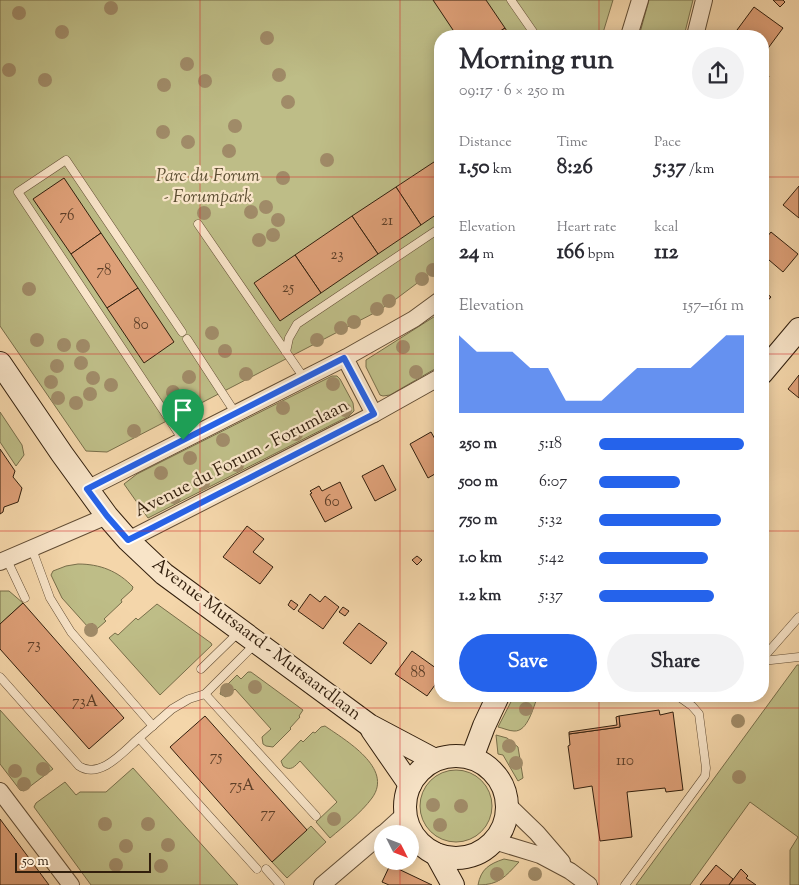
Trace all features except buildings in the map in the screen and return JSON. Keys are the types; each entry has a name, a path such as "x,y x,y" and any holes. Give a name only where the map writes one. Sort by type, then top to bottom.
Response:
{"street":[{"path":"631,30 640,0"},
{"path":"696,30 704,0"},
{"path":"87,489 344,358 414,319 434,304"},
{"path":"769,365 799,329"},
{"name":"Avenue du Forum - Forumlaan","path":"344,358 374,414"},
{"name":"Avenue Mutsaard - Mutsaardlaan","path":"0,362 107,516 128,540 164,574 369,725 435,760"},
{"name":"Avenue du Forum - Forumlaan","path":"128,540 374,414 434,380"},
{"path":"3,561 107,516"},
{"path":"472,758 495,702"},
{"name":"Avenue Mutsaard - Mutsaardlaan","path":"369,725 410,784"},
{"path":"460,756 472,758 483,764 496,776 505,792 507,804 506,817 502,830 484,850 472,856 447,858 426,848 411,831 405,814 406,799 410,784 425,766 435,760 447,757 460,756"},
{"path":"0,791 71,885"},
{"path":"507,804 537,833 570,871"},
{"path":"393,825 405,814"},
{"path":"494,841 540,855 570,871 589,885"},
{"path":"322,885 374,842"},
{"path":"436,854 453,885"},
{"path":"460,885 472,856"}],"lane":[{"path":"511,0 532,30"},
{"path":"183,440 18,192 66,160 236,414"},
{"path":"198,224 304,378"},
{"path":"286,352 289,338 297,324 434,232"},
{"path":"32,548 50,598 71,632 153,726"},
{"path":"3,561 25,598"},
{"path":"769,652 799,617"},
{"path":"201,669 248,636"},
{"path":"0,677 79,766 90,770 103,767 180,704 205,694 248,636"},
{"path":"769,659 799,657"},
{"path":"205,694 316,816"},
{"path":"625,885 703,780 706,772 699,714 686,702"},
{"path":"139,738 257,869"},
{"path":"266,870 280,885"}],"green space":[{"name":"Parc du Forum - Forumpark","path":"0,0 613,0 604,30 434,30 434,270 378,311 107,452 86,451 0,326"},
{"path":"649,0 693,0 686,30 641,30"},
{"path":"434,317 434,369 390,395 383,396 380,395 366,367 366,360"},
{"path":"332,376 337,376 340,379 353,403 354,411 349,416 148,518 124,484 137,474"},
{"path":"0,412 22,445 24,455 16,466 0,442"},
{"path":"78,564 101,567 115,573 133,587 121,600 122,602 104,619 106,621 97,629 92,623 88,627 62,598 51,575 53,571"},
{"path":"0,591 9,591 23,603 0,624"},
{"path":"157,604 212,645 160,695 109,638 115,633 118,635 136,618 138,620"},
{"path":"797,665 799,665 799,885 790,885 790,850 798,837 750,802 690,885 636,885"},
{"path":"248,672 251,672 303,710 291,729 273,747 263,744 262,737 271,729 235,689 226,697 220,694 237,675 241,679"},
{"path":"511,702 536,702 523,728 510,731 498,727"},
{"path":"0,710 53,769 24,791 20,790 0,764"},
{"path":"325,726 364,756 377,776 377,787 368,804 330,838 316,822 337,802 300,761 293,768 286,768 281,761 301,740 303,742 313,732 315,733"},
{"path":"496,735 507,738 518,747 523,778 518,781 503,755 498,754"},
{"path":"133,768 238,885 91,885 34,807 36,803 65,782 76,795 80,792 106,792"},
{"path":"456,770 476,776 486,786 492,806 486,826 476,836 456,842 436,836 426,826 420,806 426,786 436,776"},
{"path":"311,826 326,842 287,878 272,862"},
{"path":"504,859 519,862 497,882 478,885 481,875 486,868"}],"route":[{"path":"344,358 374,414 128,540 87,489 183,440 344,358"}]}
